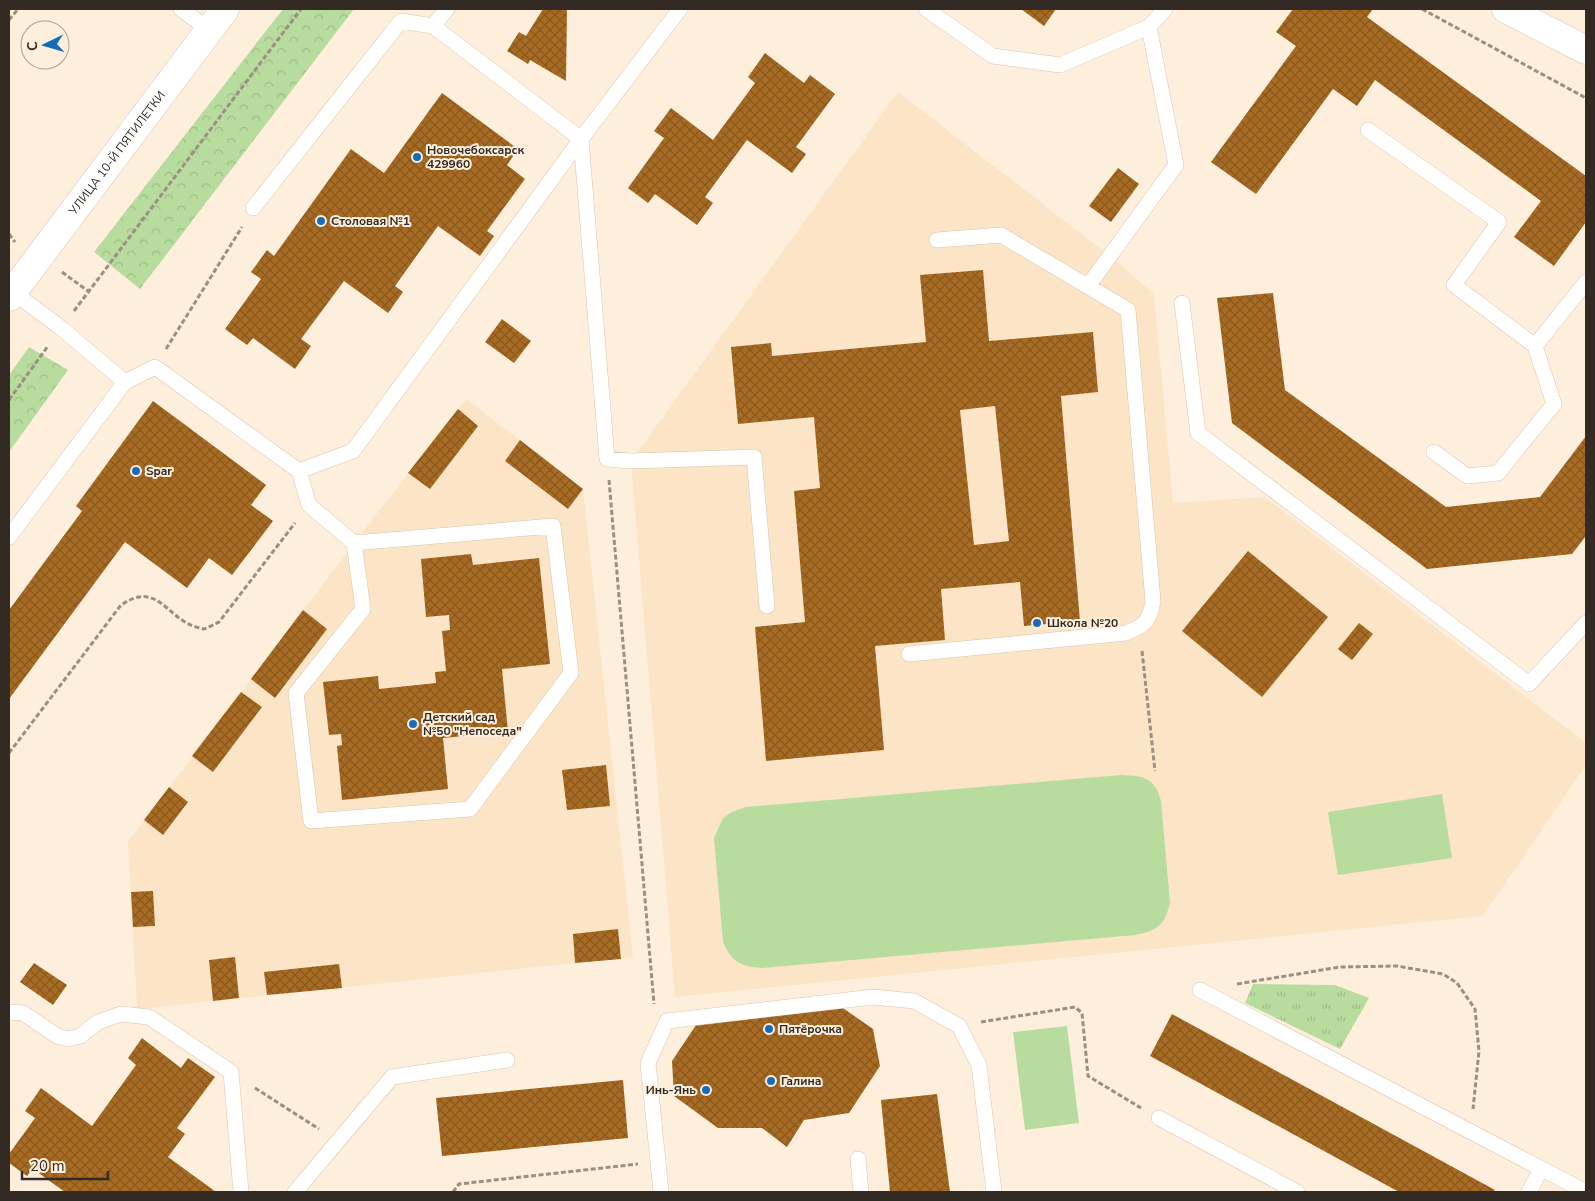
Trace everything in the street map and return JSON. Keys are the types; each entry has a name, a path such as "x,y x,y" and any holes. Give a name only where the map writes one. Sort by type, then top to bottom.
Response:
{"main road":[{"path":"1506,9 1586,50"},
{"name":"УЛИЦА 10-Й ПЯТИЛЕТКИ","path":"11,294 217,19"}],"lane":[{"path":"181,9 217,19"},
{"path":"433,26 447,9"},
{"path":"299,471 353,451 581,139 680,9"},
{"path":"926,9 993,56 1060,65 1149,27 1165,9"},
{"path":"254,208 401,21 433,26 581,139 607,459 631,461 754,458 767,606"},
{"path":"1088,286 1176,166 1149,27"},
{"path":"1368,130 1499,222 1454,285 1535,346 1554,404 1498,473 1467,476 1434,452"},
{"path":"909,654 1126,633 1140,628 1150,617 1153,601 1128,310 1001,235 937,240"},
{"path":"1535,346 1586,282"},
{"path":"11,294 61,328 125,382"},
{"path":"1182,303 1198,433 1529,684 1586,623"},
{"path":"9,537 125,382 155,367 299,471 309,505 354,543 363,609 296,693 310,822 470,809 571,673 553,526 354,543"},
{"path":"1200,990 1586,1192"},
{"path":"661,1192 648,1063 667,1021 873,997 914,1001 960,1026 979,1065 994,1192"},
{"path":"9,1012 23,1013 57,1036 68,1039 80,1036 98,1022 120,1014 149,1017 231,1072 242,1192"},
{"path":"295,1192 392,1078 507,1060"},
{"path":"1159,1118 1297,1192"},
{"path":"858,1159 860,1192"},
{"path":"1529,1192 1541,1169"}],"path":[{"path":"9,20 18,9"},
{"path":"9,400 301,9"},
{"path":"1422,9 1586,98"},
{"path":"155,367 254,208"},
{"path":"607,459 654,1007 667,1021"},
{"path":"9,753 121,605 132,597 142,596 153,598 190,625 204,629 218,622 309,505"},
{"path":"1140,628 1155,771"},
{"path":"1200,990 1340,967 1397,966 1443,974 1458,984 1475,1009 1479,1051 1470,1132"},
{"path":"960,1026 1002,1017 1075,1007 1082,1013 1088,1076 1159,1118"},
{"path":"231,1072 338,1142"},
{"path":"453,1192 459,1184 658,1162"}],"shaded area":[{"name":"Школа №20","path":"898,92 1110,256 1154,294 1173,503 1265,497 1586,743 1586,765 1483,916 675,997 631,461"},
{"name":"Детский сад №50 \"Непоседа\"","path":"466,399 583,489 633,957 137,1009 128,842 354,543"}],"green space":[{"path":"283,9 354,9 140,289 94,252"},
{"path":"29,347 68,370 9,452 9,375"},
{"path":"1121,775 1142,777 1152,782 1161,801 1170,903 1165,917 1155,929 1135,935 761,968 747,966 738,962 730,954 723,942 714,838 723,818 732,812 746,807"},
{"path":"1442,794 1452,858 1338,875 1328,812"},
{"path":"1253,984 1335,985 1369,998 1340,1049 1245,1003"},
{"path":"1067,1026 1079,1123 1025,1130 1013,1032"}],"building":[{"path":"543,9 567,9 566,81 530,60 528,64 507,51 519,32 526,36"},
{"path":"1021,9 1056,9 1044,26"},
{"path":"1293,9 1373,9 1367,17 1586,176 1586,222 1554,266 1514,237 1541,201 1375,80 1357,106 1333,89 1256,194 1211,162 1296,46 1276,32"},
{"path":"765,53 804,83 810,75 835,94 796,147 806,154 792,173 747,140 705,197 713,203 697,225 655,194 648,203 628,188 664,138 654,131 671,108 713,140 755,83 748,77"},
{"path":"442,93 518,149 507,165 525,179 487,231 494,236 480,256 438,226 395,286 403,292 388,313 344,281 301,339 311,346 295,369 253,338 247,345 225,329 261,279 251,272 267,250 274,256 351,149 384,173"},
{"path":"1118,168 1139,184 1111,222 1089,206"},
{"path":"983,270 989,341 1093,332 1098,392 1061,396 1080,621 1024,626 1020,582 941,589 945,640 875,646 884,750 766,761 755,627 805,622 794,491 820,488 814,417 738,424 731,347 771,343 772,356 926,342 920,275","holes":["995,406 1009,541 974,545 960,410"]},
{"path":"1273,293 1285,390 1446,507 1540,497 1586,436 1586,536 1572,554 1427,569 1232,423 1217,298"},
{"path":"502,319 531,341 514,363 485,342"},
{"path":"153,401 266,485 251,505 273,521 232,575 209,558 187,588 125,542 9,699 9,610 82,511 76,506"},
{"path":"458,409 478,426 430,489 408,473"},
{"path":"520,440 583,489 568,509 505,461"},
{"path":"1248,551 1328,617 1262,697 1182,631"},
{"path":"471,554 473,565 539,558 550,664 502,669 508,732 443,738 448,789 342,800 337,746 342,745 341,734 329,735 323,682 378,676 379,689 436,683 435,672 446,671 442,631 450,630 449,615 426,617 421,559"},
{"path":"303,610 327,629 275,698 251,679"},
{"path":"1359,623 1373,634 1352,660 1338,649"},
{"path":"241,692 262,707 213,772 192,756"},
{"path":"606,765 610,806 567,810 562,770"},
{"path":"169,787 188,802 163,835 144,820"},
{"path":"153,891 155,926 133,927 131,892"},
{"path":"618,929 621,959 575,963 573,934"},
{"path":"235,957 239,998 213,1001 209,960"},
{"path":"34,963 67,985 53,1005 20,982"},
{"path":"339,964 342,988 267,995 264,972"},
{"name":"Галина","path":"840,1006 873,1029 880,1066 849,1113 804,1120 787,1147 762,1128 718,1128 674,1096 672,1061 696,1025"},
{"path":"1172,1014 1495,1190 1493,1192 1399,1192 1150,1056"},
{"path":"142,1038 181,1068 188,1058 215,1077 177,1128 185,1134 168,1157 216,1192 65,1192 33,1169 27,1176 9,1163 9,1154 35,1118 25,1111 41,1088 92,1126 136,1065 128,1058"},
{"path":"623,1080 628,1138 442,1156 436,1098"},
{"path":"937,1094 950,1192 890,1192 881,1100"}],"place":[{"name":"Новочебоксарск 429960","path":"417,157"},
{"name":"Столовая №1","path":"321,221"},
{"name":"Spar","path":"136,471"},
{"name":"Школа №20","path":"1037,623"},
{"name":"Детский сад №50 \"Непоседа\"","path":"413,724"},
{"name":"Пятёрочка","path":"769,1029"},
{"name":"Галина","path":"771,1081"},
{"name":"Инь-Янь","path":"706,1090"}]}
